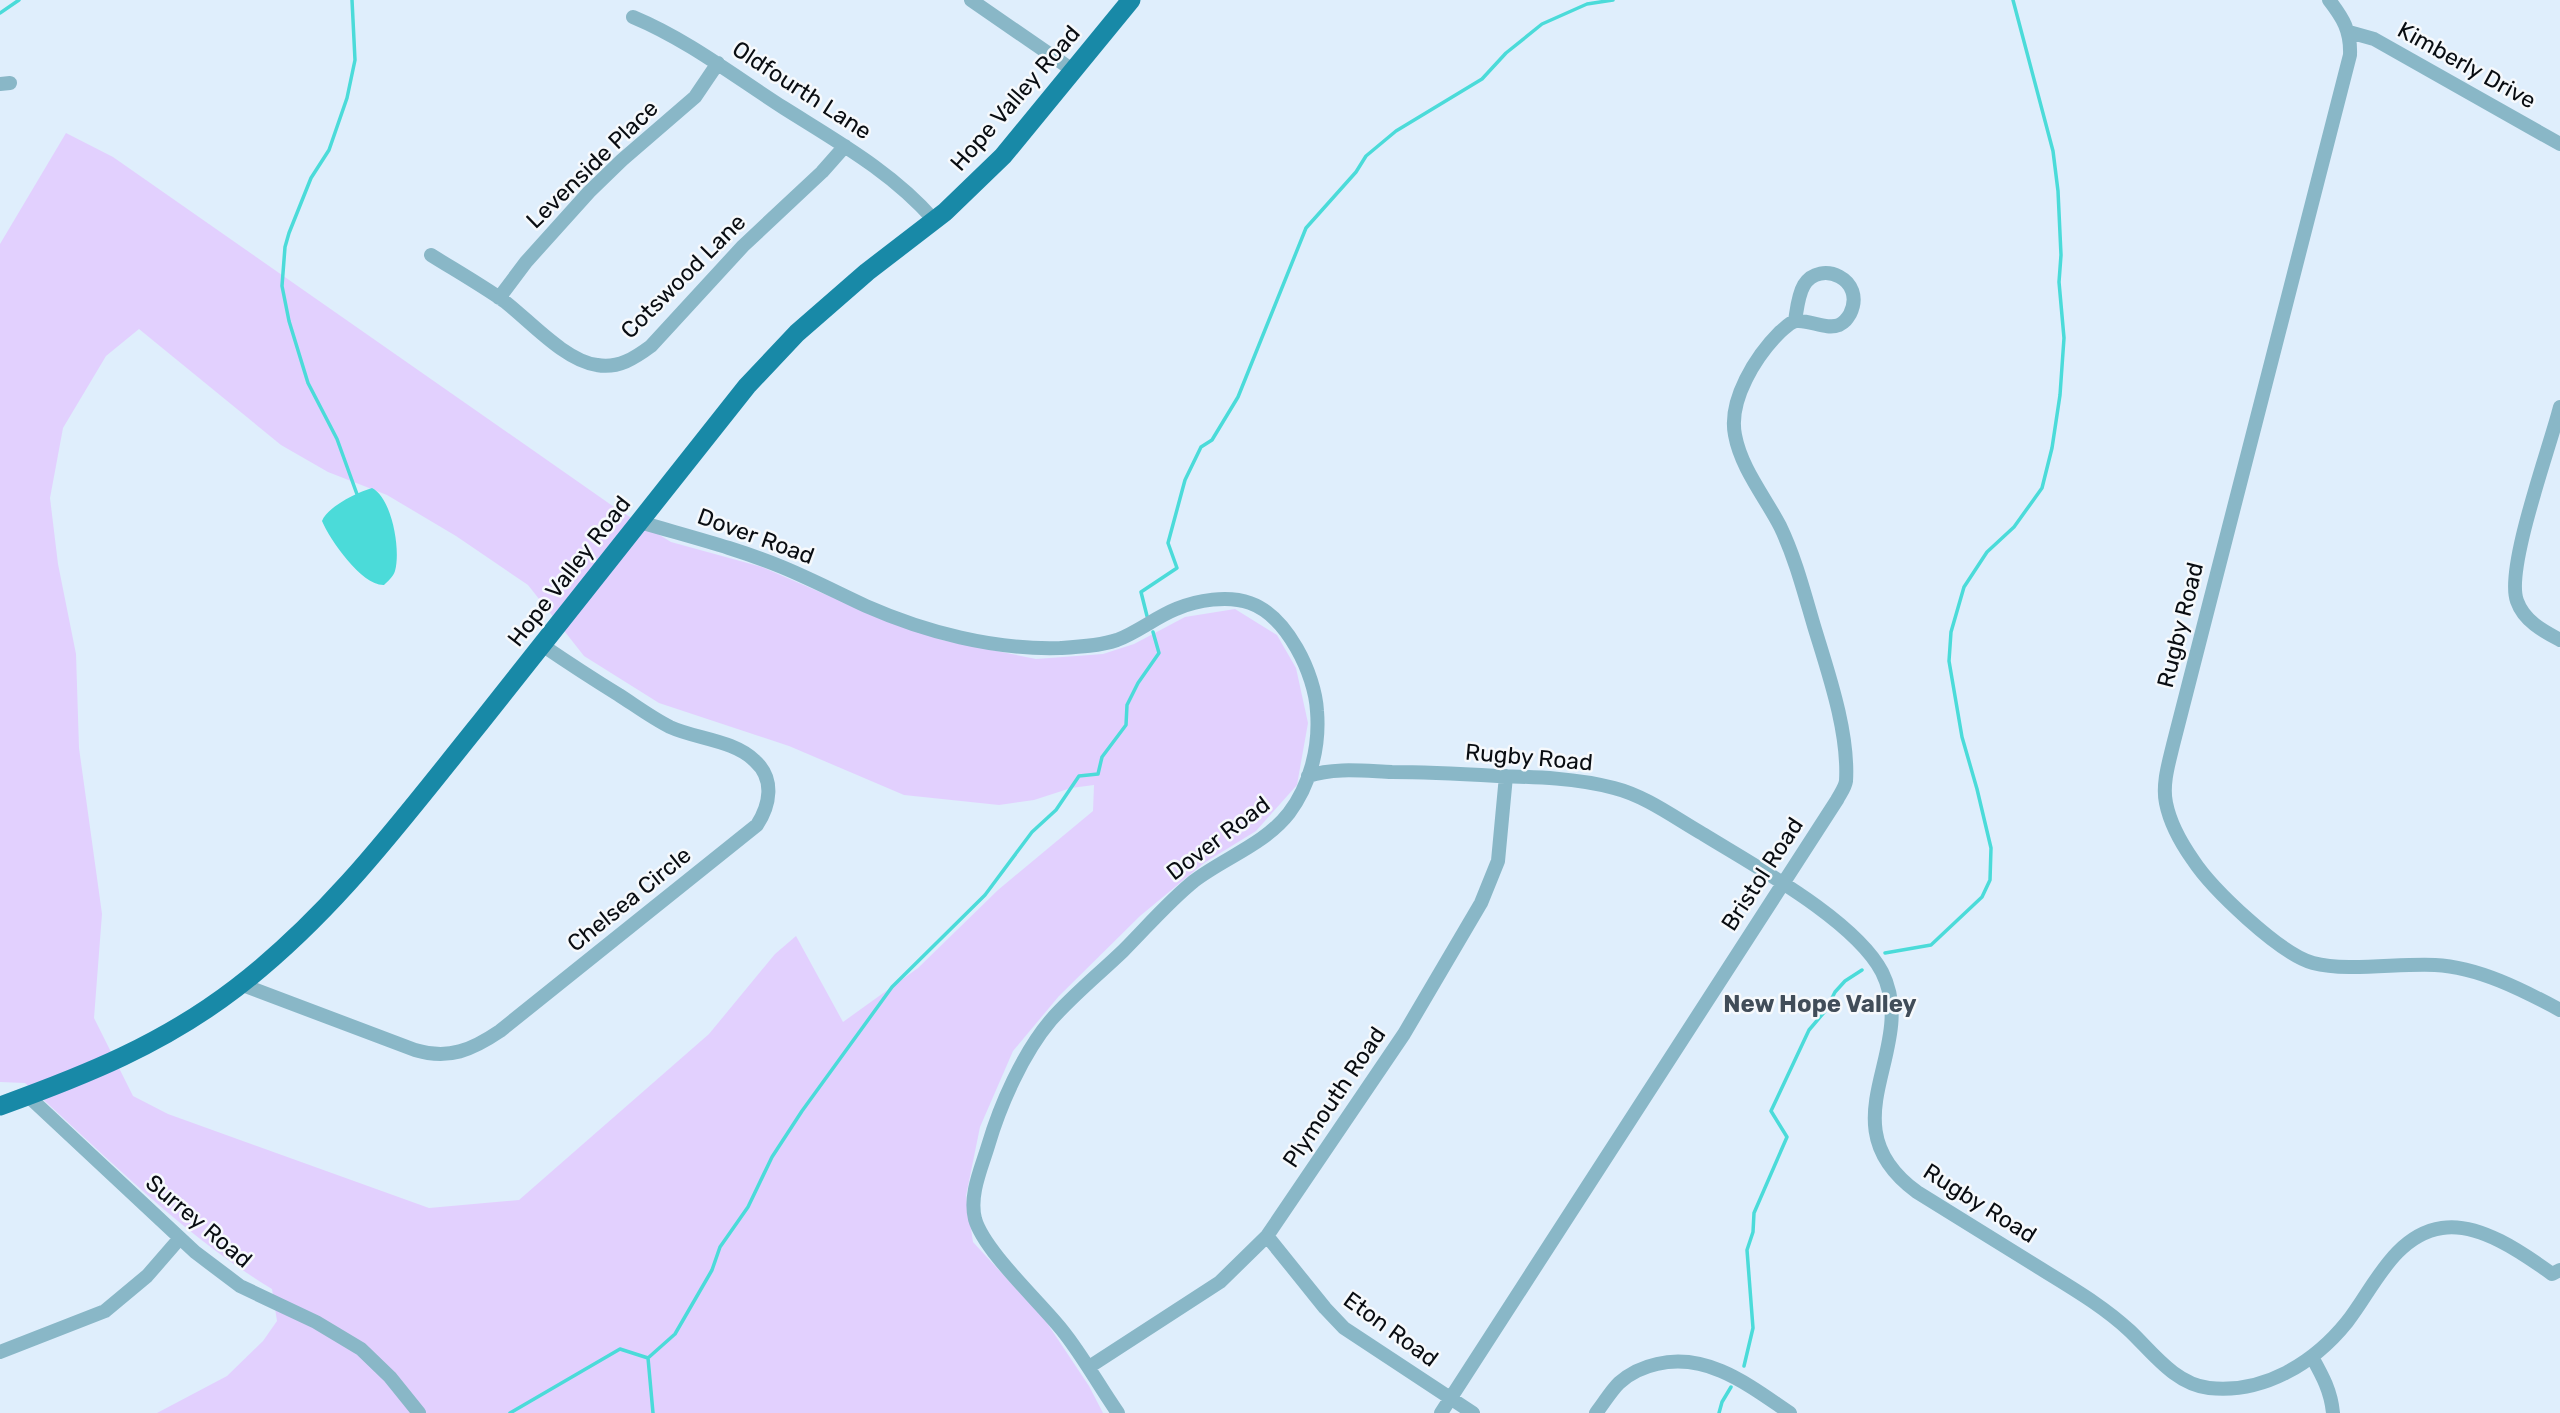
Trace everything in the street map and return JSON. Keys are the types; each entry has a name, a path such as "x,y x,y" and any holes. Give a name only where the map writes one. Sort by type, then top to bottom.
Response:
{"main road":[{"name":"Hope Valley Road","path":"0,1106 128,1056 199,1014 299,936 358,873 747,386 779,351 837,297 934,220 1003,156 1131,0"}],"street":[{"path":"971,0 1074,71"},
{"path":"2329,0 2349,32"},
{"name":"Oldfourth Lane","path":"633,17 659,28 718,63 845,146 890,177 916,199 934,220"},
{"name":"Kimberly Drive","path":"2349,32 2374,39 2560,144"},
{"name":"Rugby Road","path":"2349,32 2350,55 2342,91 2304,229 2176,732 2167,772 2166,802 2179,836 2194,863 2262,932 2300,958 2324,965 2448,966 2507,985 2560,1010"},
{"name":"Levenside Place","path":"499,298 526,262 589,191 695,97 718,63"},
{"name":"Cotswood Lane","path":"431,255 499,298 577,358 596,365 618,365 634,359 651,346 736,254 822,172 845,146"},
{"path":"1826,272 1837,275 1848,283 1855,293 1853,307 1846,320 1836,326 1796,321 1800,293 1805,282 1814,275 1826,272"},
{"name":"Bristol Road","path":"1441,1413 1846,784 1838,707 1792,552 1754,480 1735,435 1737,408 1746,376 1769,343 1786,326 1796,321"},
{"path":"2560,407 2528,518 2514,576 2514,593 2525,615 2539,628 2560,640"},
{"name":"Dover Road","path":"640,522 759,558 922,627 964,638 1015,646 1061,648 1101,644 1128,635 1176,609 1218,600 1247,602 1259,607 1282,625 1307,671 1314,689 1317,743 1308,776 1291,810 1277,827 1215,866 1170,901 1050,1021 1032,1046 994,1125 973,1201 979,1230 995,1253 1061,1328 1118,1413"},
{"name":"Chelsea Circle","path":"240,984 415,1050 440,1055 465,1051 500,1031 757,825 769,797 765,777 755,760 733,748 685,733 655,719 542,645"},
{"name":"Rugby Road","path":"1308,776 1324,771 1506,776 1557,778 1614,788 1633,794 1783,884 1825,913 1862,945 1881,971 1887,985 1890,999 1889,1029 1874,1122 1879,1147 1900,1180 2095,1303 2127,1328 2165,1366 2195,1385 2219,1389 2249,1387 2296,1368 2312,1357 2346,1322 2403,1247 2433,1230 2452,1227 2491,1237 2557,1276"},
{"name":"Plymouth Road","path":"1089,1367 1220,1282 1267,1236 1404,1034 1481,903 1498,861 1506,776"},
{"name":"Surrey Road","path":"28,1096 180,1238 240,1286 316,1322 361,1349 390,1377 419,1413"},
{"name":"Eton Road","path":"1267,1236 1344,1328 1473,1413"},
{"path":"0,1352 105,1311 147,1276 180,1238"},
{"path":"2312,1357 2325,1380 2333,1413"},
{"path":"1596,1413 1611,1392 1629,1376 1648,1366 1674,1360 1696,1362 1718,1369 1790,1413"}],"shaded area":[{"path":"66,133 113,157 617,509 671,542 762,567 942,640 1036,659 1103,654 1134,644 1185,617 1235,609 1277,635 1296,668 1308,723 1297,785 1256,831 1204,863 1140,916 1059,996 1013,1051 980,1127 966,1196 973,1242 1045,1320 1089,1386 1103,1413 157,1413 227,1376 263,1341 277,1321 272,1289 206,1244 114,1165 25,1083 0,1082 0,244","holes":["139,329 281,445 328,472 387,495 456,536 528,585 584,656 659,703 789,746 904,795 999,805 1034,800 1071,788 1094,785 1093,811 998,890 918,968 843,1022 796,936 775,954 709,1034 519,1200 429,1208 168,1114 133,1096 94,1018 102,914 79,748 76,654 58,564 50,498 63,428 106,356"]},
{"path":"372,488 385,502 396,538 395,571 384,585 366,578 357,570 339,550 322,521 336,505"}],"waterway":[{"path":"0,13 19,0"},
{"path":"352,0 355,60 347,98 329,150 311,178 289,233 285,247 282,286 289,321 308,383 337,439 358,497"},
{"path":"1147,616 1141,592 1177,568 1168,543 1185,480 1201,447 1212,440 1238,397 1306,228 1356,172 1366,156 1396,131 1482,79 1506,53 1542,24 1587,4 1613,0"},
{"path":"1885,953 1931,945 1982,897 1990,880 1991,848 1962,737 1949,661 1951,632 1964,587 1987,552 2014,527 2042,488 2052,448 2060,395 2064,338 2059,282 2061,255 2058,191 2053,151 2013,0"},
{"path":"648,1358 675,1334 712,1270 720,1247 748,1207 772,1157 892,987 985,895 1032,832 1056,810 1079,776 1098,774 1102,757 1126,725 1127,705 1138,683 1159,653 1153,632"},
{"path":"1744,1366 1753,1328 1747,1250 1753,1232 1754,1213 1787,1137 1771,1111 1809,1030 1826,1010 1835,992 1845,981 1862,970"},
{"path":"510,1413 620,1349 648,1358"},
{"path":"648,1358 653,1413"},
{"path":"1719,1413 1731,1387"}],"district":[{"name":"New Hope Valley","path":"1820,1004"}]}
